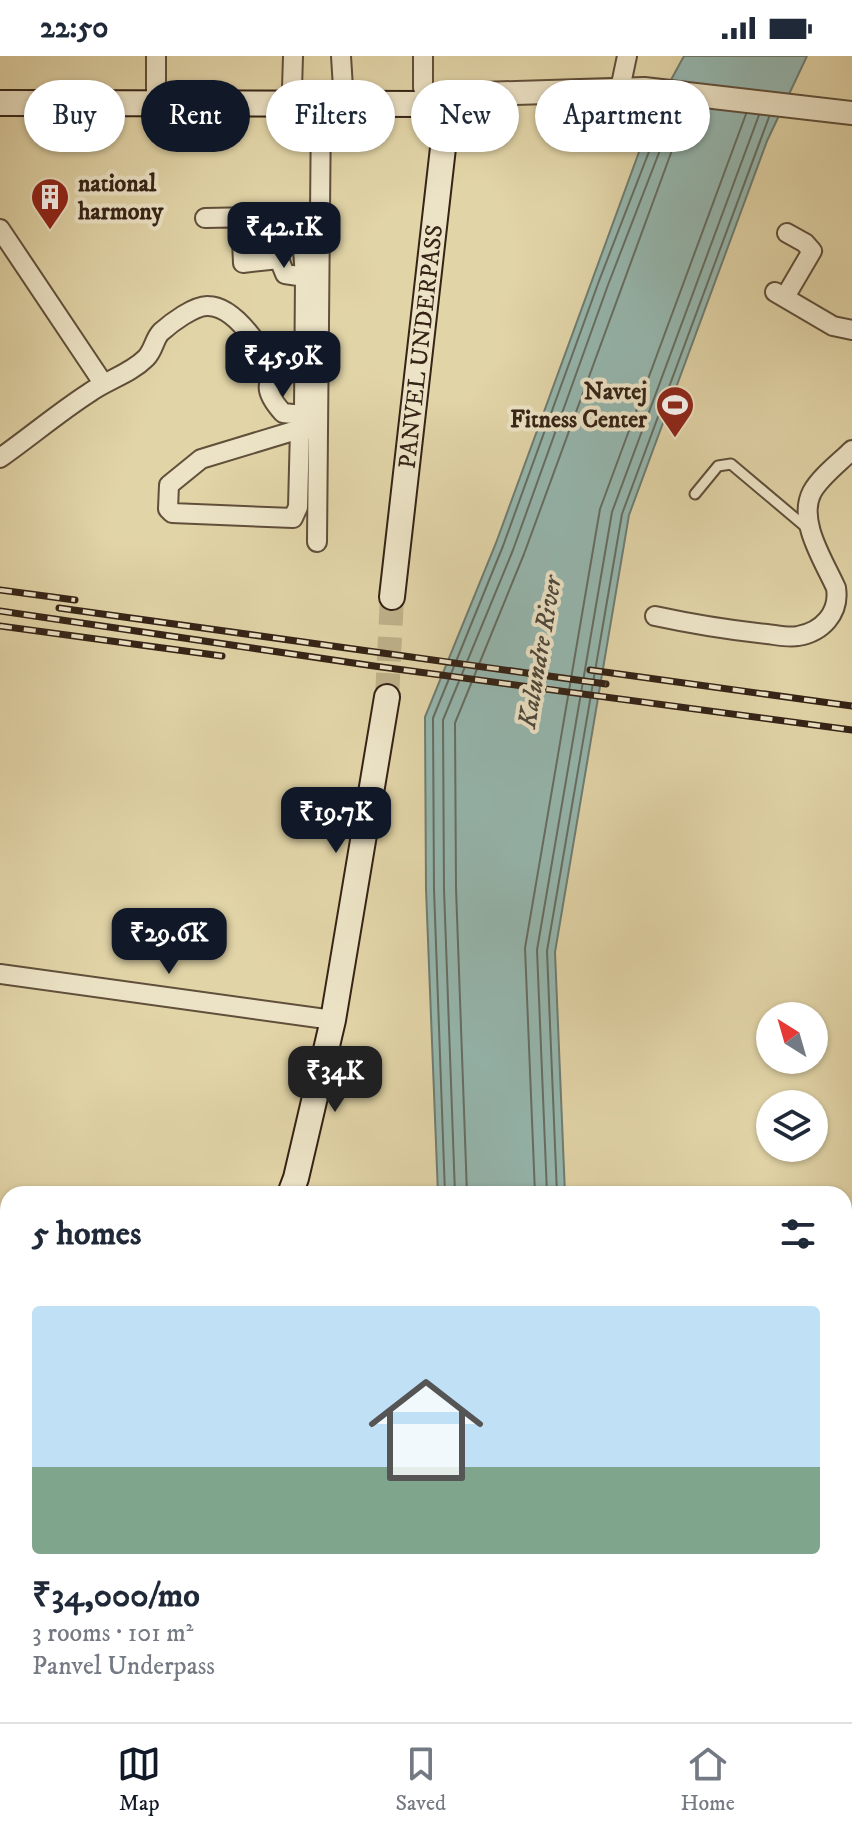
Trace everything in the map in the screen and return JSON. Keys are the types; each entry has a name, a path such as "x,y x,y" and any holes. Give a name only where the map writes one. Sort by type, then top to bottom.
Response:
{"main road":[{"path":"0,89 24,95"},
{"path":"0,103 24,97"},
{"name":"PANVEL UNDERPASS","path":"392,597 443,152"},
{"path":"292,1186 333,1020 387,697"}],"street":[{"path":"156,56 156,80"},
{"path":"292,80 293,56"},
{"path":"341,56 342,80"},
{"path":"423,56 423,80"},
{"path":"622,80 627,56"},
{"path":"710,97 852,113"},
{"path":"317,542 305,371 320,216 321,152"},
{"path":"205,218 320,216"},
{"path":"241,217 243,263 279,259 285,274 312,277"},
{"path":"0,229 103,383"},
{"path":"787,233 805,243 812,251 780,295 812,316 833,326 852,330"},
{"path":"241,237 302,235 312,277 307,425 298,507 293,518 172,513 168,509 169,485 201,459 307,425"},
{"path":"0,458 66,407 103,383 130,371 154,349 161,332 198,307 210,305 225,312 252,337"},
{"path":"305,371 283,372 273,376 270,394 283,413 307,425"},
{"path":"655,616 705,627 796,637 823,628 845,593 836,588 810,530 808,504 813,490 852,450"},
{"path":"298,507 317,508"},
{"path":"0,974 333,1020"}],"lane":[{"path":"695,494 718,466 731,464 810,530"}],"water":[{"name":"Kalundre River","path":"684,56 807,56 767,141 629,515 555,952 565,1186 438,1186 426,889 425,717 496,543 639,152 710,152 710,80 671,80"}],"tunnel":[{"path":"387,697 392,597"}],"railway":[{"path":"0,590 75,600"},
{"path":"59,608 606,684"},
{"path":"0,611 374,666 852,730"},
{"path":"0,626 222,656"},
{"path":"590,670 852,706"}],"place":[{"name":"national harmony","path":"50,231"},
{"name":"Navtej Fitness Center","path":"675,439"}]}
